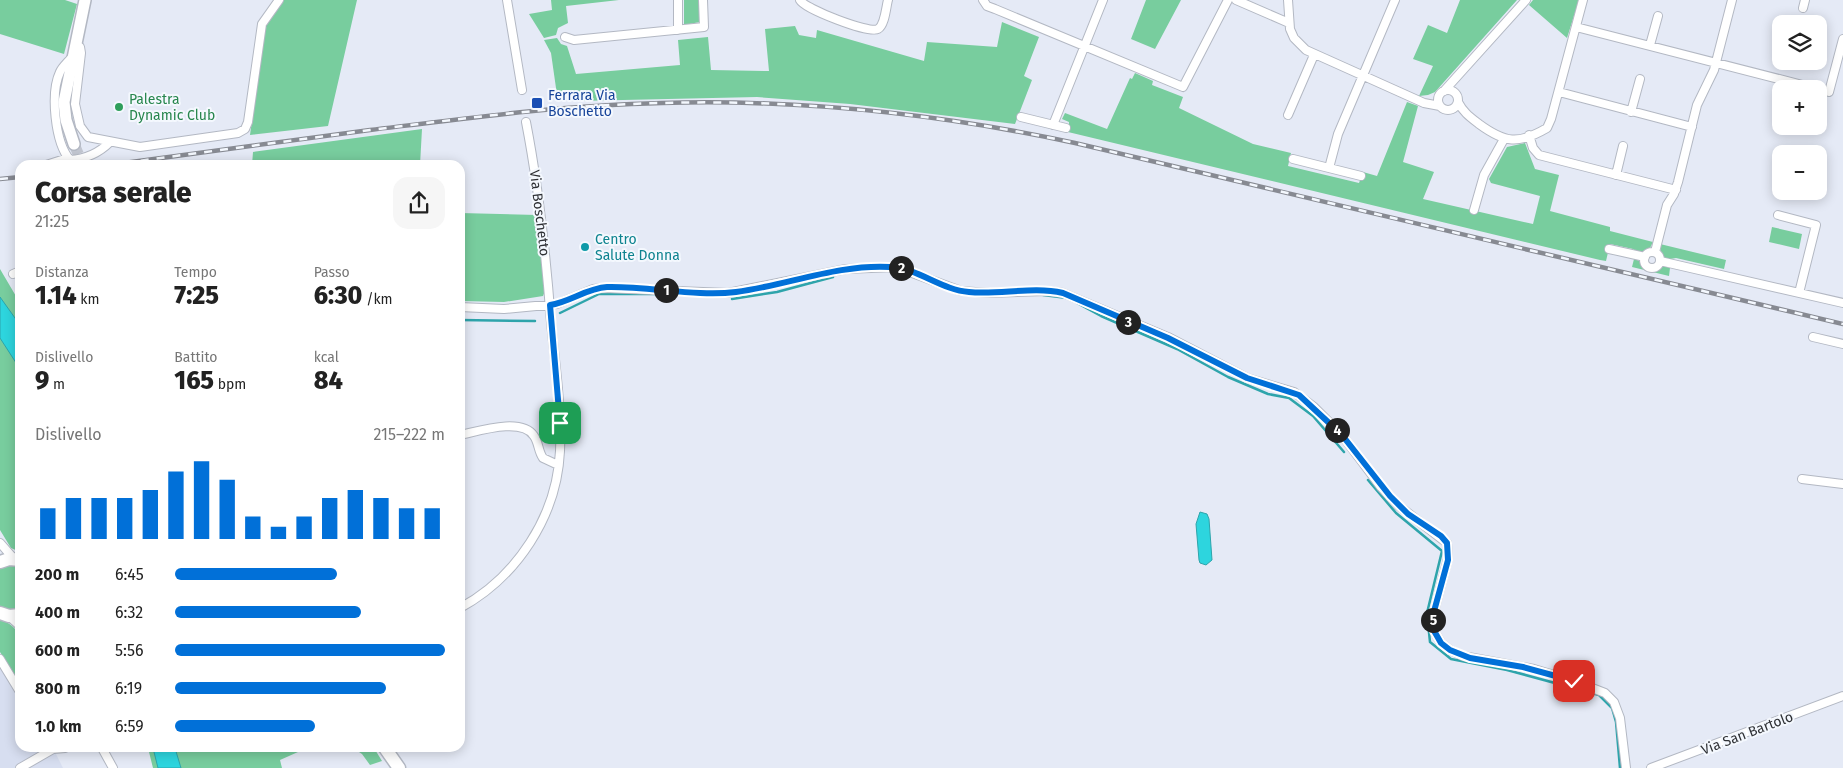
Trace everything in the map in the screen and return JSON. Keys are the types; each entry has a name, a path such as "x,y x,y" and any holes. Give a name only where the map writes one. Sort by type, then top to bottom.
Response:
{"main road":[{"path":"74,144 64,111 65,94 85,0"},
{"path":"0,562 15,560"},
{"path":"390,752 399,768"}],"street":[{"path":"70,159 57,126 54,112 57,81 60,71 74,50 80,47 81,53 75,104 80,126 88,137 140,147 238,133 245,129 248,122 262,24 270,10 279,0"},
{"path":"507,0 522,90"},
{"path":"678,0 678,30"},
{"path":"565,36 574,40 704,27 703,0"},
{"path":"800,0 808,8 838,20 873,30 882,25 888,0"},
{"path":"983,0 987,6 1183,87 1228,0"},
{"path":"1053,125 1103,0"},
{"path":"1236,0 1289,23"},
{"path":"1288,0 1289,23 1294,38 1314,55 1420,101 1467,115 1504,139 1516,139 1548,126 1584,0"},
{"path":"1329,168 1338,134 1364,77 1395,0"},
{"path":"1440,106 1441,94 1526,0"},
{"path":"1654,252 1667,204 1676,190 1700,95 1716,62 1732,0"},
{"path":"1650,45 1658,16"},
{"path":"1576,27 1785,80"},
{"path":"1827,91 1829,92 1843,40"},
{"path":"1288,115 1314,55"},
{"path":"1449,110 1454,108 1457,98 1460,73"},
{"path":"1631,112 1640,79"},
{"path":"1420,101 1451,90 1467,115"},
{"path":"1559,92 1692,127"},
{"path":"1021,117 1066,128"},
{"name":"Via Boschetto","path":"465,604 496,582 523,553 535,534 549,503 558,465 560,423 542,217 526,122"},
{"path":"1528,135 1532,148 1538,156 1676,190"},
{"path":"1474,210 1484,175 1504,139"},
{"path":"66,160 100,151 110,142"},
{"path":"1616,175 1624,146"},
{"path":"1293,160 1361,176"},
{"path":"1778,215 1816,225 1800,293"},
{"path":"1609,249 1645,258"},
{"path":"1654,252 1659,255 1660,261 1656,266 1650,267 1646,264 1645,258 1649,253 1654,252"},
{"path":"1660,261 1843,303"},
{"path":"465,307 504,308 550,305 562,303 601,288 728,293 846,269 876,266 903,268 961,291 990,293 1047,291 1080,299 1173,340 1247,378 1294,392 1314,407 1342,435 1390,496 1408,514 1441,536 1447,543 1448,560 1433,615 1433,629 1441,643 1463,656 1534,669 1587,685 1605,693 1612,699 1618,712 1626,768"},
{"path":"1813,337 1843,344"},
{"path":"465,435 509,426 522,426 535,436 543,458 558,465"},
{"path":"1802,479 1843,484"},
{"path":"0,543 0,553"},
{"path":"0,543 15,558"},
{"path":"0,659 15,684"},
{"name":"Via San Bartolo","path":"1651,768 1843,696"},
{"path":"20,768 46,752"},
{"path":"104,752 112,768"}],"shaded area":[{"path":"0,654 15,679 15,752 55,752 63,768 0,768"}],"green space":[{"path":"0,0 65,0 77,4 64,54 0,34"},
{"path":"284,0 357,0 328,126 250,135 265,27 272,12"},
{"path":"551,0 619,0 566,6 568,23 558,28 556,35 544,38 529,14 552,10"},
{"path":"684,0 700,0 700,22 684,25"},
{"path":"1146,0 1181,0 1155,49 1131,39"},
{"path":"1460,0 1517,0 1435,92 1419,96 1433,66 1413,59 1428,25 1447,33"},
{"path":"1533,0 1579,0 1567,38 1529,5"},
{"path":"1002,22 1039,37 1024,76 1032,80 1015,124 850,104 757,97 578,101 577,94 557,95 551,53 544,40 557,38 561,44 567,46 576,74 680,65 678,40 708,37 711,70 769,71 765,29 795,26 799,35 816,38 817,30 924,61 927,42 997,47"},
{"path":"1135,73 1153,81 1152,85 1183,97 1179,108 1253,144 1291,153 1288,166 1359,183 1363,172 1377,176 1407,102 1418,106 1403,162 1434,172 1423,199 1533,224 1540,196 1491,183 1489,179 1507,147 1525,143 1535,169 1559,175 1550,211 1610,227 1610,231 1653,242 1649,250 1641,255 1633,249 1610,244 1606,261 1600,260 1068,132 1069,122 1062,119 1065,113 1107,129 1130,78 1132,79"},
{"path":"422,129 420,160 252,160 253,152"},
{"path":"465,213 537,215 545,291 543,296 504,302 465,301"},
{"path":"1772,227 1802,234 1799,249 1769,242"},
{"path":"1660,244 1726,260 1724,269 1676,258 1665,260 1661,255"},
{"path":"1634,259 1650,269 1664,266 1670,268 1669,276 1632,267"},
{"path":"0,269 15,294 15,550 11,548 0,530"},
{"path":"10,564 15,564 15,611 0,607 0,568"},
{"path":"0,620 9,624 15,630 15,676 0,652"},
{"path":"149,752 298,752 280,760 282,768 153,768"},
{"path":"359,752 376,752 382,761 370,765"}],"water":[{"path":"0,297 15,318 15,361 0,338"},
{"path":"1200,512 1207,514 1209,519 1212,560 1206,565 1200,563 1199,560 1196,524"},
{"path":"154,752 176,752 181,768 158,768"}],"waterway":[{"path":"732,299 777,292 833,277"},
{"path":"560,313 599,294 663,294"},
{"path":"1043,295 1067,298"},
{"path":"1077,303 1101,316 1177,349 1228,377 1268,394 1289,398 1313,416 1344,452"},
{"path":"465,320 535,321"},
{"path":"1368,480 1396,513 1442,551 1427,613 1430,642 1451,659 1507,670 1599,695 1612,708 1616,722 1620,768"}],"tunnel":[{"path":"74,144 81,160"}],"railway":[{"path":"146,160 443,121 589,106 714,102 766,103 870,111 973,124 1075,143 1843,324"},
{"path":"0,179 15,178"}],"place":[{"name":"Ferrara Via Boschetto","path":"537,103"},
{"name":"Palestra Dynamic Club","path":"119,107"},
{"name":"Centro Salute Donna","path":"585,247"}],"route":[{"path":"560,423 550,305 562,303 594,289 622,288 728,293 846,269 883,266 910,271 961,291 990,293 1047,291 1063,293 1190,348 1237,374 1261,383 1289,390 1299,395 1322,414 1342,435 1390,496 1408,514 1441,536 1447,543 1449,555 1433,615 1433,629 1437,639 1455,653 1470,658 1523,667 1574,681"}]}
